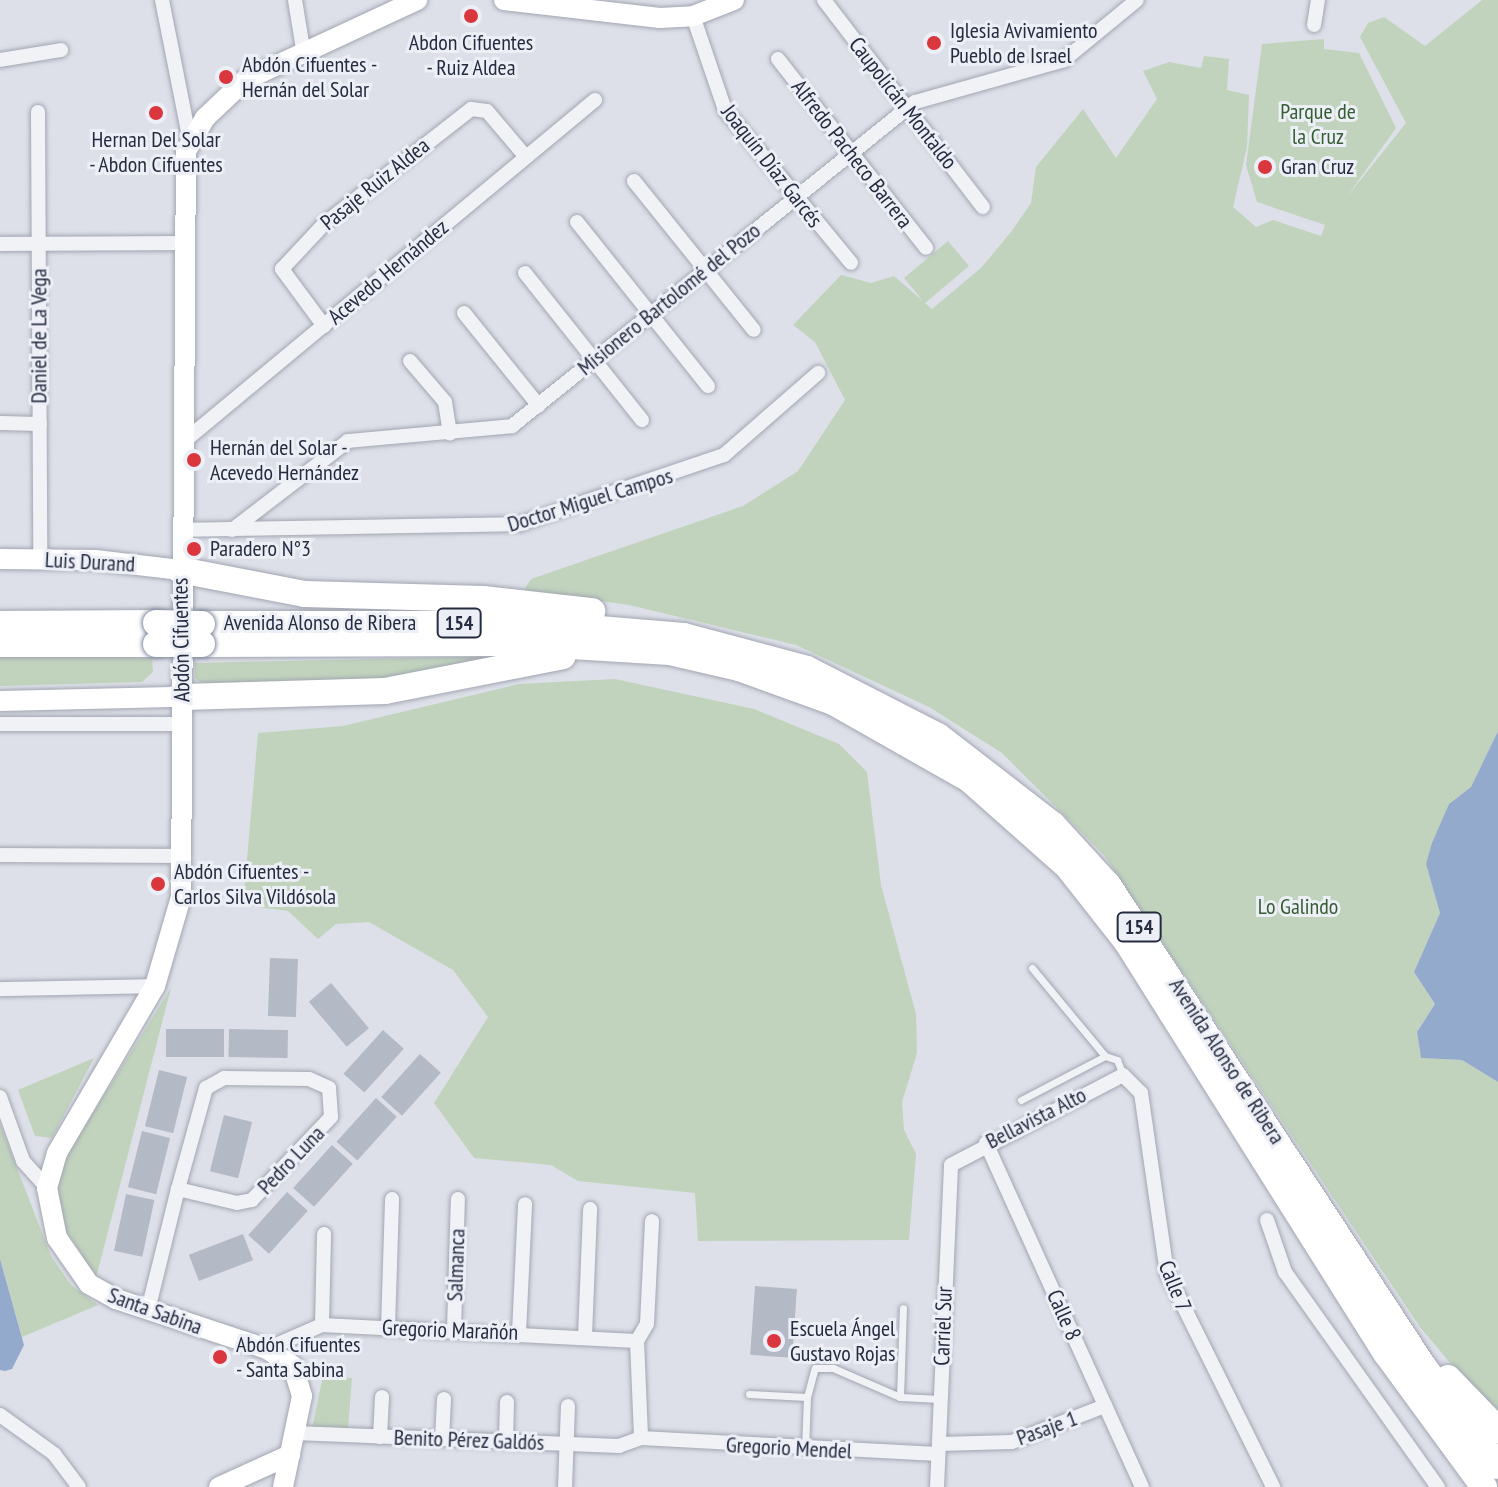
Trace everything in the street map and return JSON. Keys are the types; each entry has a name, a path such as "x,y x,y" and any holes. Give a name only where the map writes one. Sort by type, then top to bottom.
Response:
{"highway":[{"path":"180,570 305,594 537,604 628,616 715,641"},
{"name":"Avenida Alonso de Ribera","path":"0,624 156,634"},
{"name":"Avenida Alonso de Ribera","path":"0,644 156,634 539,624 715,641 807,669 880,702 963,752 1063,835 1144,933 1371,1284 1498,1466"},
{"name":"Avenida Alonso de Ribera","path":"202,634 638,648 739,668 862,715 969,779 1044,842 1127,942 1438,1428 1484,1487"},
{"path":"183,697 385,691 520,663 638,648"},
{"path":"1371,1284 1498,1430"},
{"path":"1438,1428 1469,1487"}],"street":[{"path":"162,0 190,142"},
{"path":"295,0 303,49"},
{"path":"190,142 234,88 303,49 417,0"},
{"path":"504,0 645,18 693,16 734,0"},
{"name":"Caupolicán Montaldo","path":"824,0 983,207"},
{"name":"Misionero Bartolomé del Pozo","path":"232,530 338,446 504,430 539,406 907,107 946,89 1064,60 1137,0"},
{"path":"1314,25 1318,0"},
{"name":"Joaquín Díaz Garcés","path":"693,16 725,110 851,263"},
{"path":"0,60 61,50"},
{"name":"Alfredo Pacheco Barrera","path":"778,59 926,248"},
{"name":"Acevedo Hernández","path":"181,444 595,100"},
{"name":"Pasaje Ruiz Aldea","path":"324,326 282,269 324,224 471,109 490,114 526,157"},
{"name":"Daniel de La Vega","path":"38,112 40,559"},
{"name":"Abdón Cifuentes","path":"47,1188 57,1153 155,986 178,917 184,856 180,570 183,243 190,142"},
{"path":"634,181 754,330"},
{"path":"577,222 708,386"},
{"path":"0,244 183,243"},
{"path":"525,273 642,420"},
{"path":"464,313 539,406"},
{"path":"410,361 445,402 450,434"},
{"name":"Doctor Miguel Campos","path":"232,530 520,524 724,455 818,373"},
{"path":"0,423 40,424"},
{"path":"180,530 232,530"},
{"name":"Luis Durand","path":"0,559 40,559 180,570"},
{"path":"0,701 183,697"},
{"path":"0,724 183,724"},
{"path":"0,855 184,856"},
{"path":"0,989 155,986"},
{"name":"Bellavista Alto","path":"951,1165 986,1143 1123,1075"},
{"name":"Calle 7","path":"1123,1075 1141,1093 1167,1273 1266,1485"},
{"name":"Pedro Luna","path":"148,1310 178,1189 211,1083 309,1079 329,1088 331,1117 252,1200 237,1203 178,1189"},
{"path":"0,1097 23,1161 47,1188"},
{"name":"Calle 8","path":"986,1143 1142,1487"},
{"name":"Carriel Sur","path":"937,1487 951,1165"},
{"name":"Santa Sabina","path":"47,1188 57,1238 79,1275 100,1292 267,1349 289,1362 301,1382 295,1433 283,1487"},
{"path":"388,1328 392,1199"},
{"name":"Salmanca","path":"454,1330 458,1199"},
{"path":"519,1333 525,1204"},
{"path":"585,1336 590,1209"},
{"path":"1267,1220 1285,1272 1438,1487"},
{"path":"641,1438 637,1341 647,1324 652,1221"},
{"path":"322,1325 324,1234"},
{"name":"Gregorio Marañón","path":"267,1349 322,1325 637,1341"},
{"path":"380,1437 382,1397"},
{"path":"442,1439 444,1399"},
{"path":"506,1442 507,1402"},
{"path":"565,1487 568,1406"},
{"name":"Pasaje 1","path":"938,1449 1012,1442 1105,1406"},
{"path":"0,1415 54,1454 79,1487"},
{"name":"Benito Pérez Galdós","path":"295,1433 623,1446 641,1438"},
{"name":"Gregorio Mendel","path":"641,1438 805,1448 938,1449"},
{"path":"219,1487 290,1455"}],"lane":[{"path":"1032,968 1105,1056 1117,1060 1123,1075"},
{"path":"1021,1100 1105,1056"},
{"path":"900,1397 903,1308"},
{"path":"805,1448 807,1397 815,1368 833,1368 900,1397 940,1399"},
{"path":"749,1394 807,1397"}],"green space":[{"path":"1482,0 1498,0 1498,731 1471,787 1449,804 1426,864 1440,913 1414,972 1435,1004 1417,1032 1421,1058 1462,1060 1498,1082 1498,1420 1420,1327 1104,855 1002,753 929,707 796,645 629,605 524,590 531,579 743,506 798,471 845,400 815,342 793,325 841,275 871,283 894,276 923,301 904,278 948,241 969,266 925,303 932,309 981,268 1011,232 1031,203 1036,167 1083,109 1116,158 1157,99 1143,71 1169,62 1201,68 1204,56 1229,59 1227,90 1249,95 1247,147 1233,207 1256,227 1273,220 1321,236 1325,225 1257,202 1246,165 1262,44 1324,39 1324,49 1359,53 1396,128 1346,198 1406,123 1360,37 1368,23 1384,17 1425,46"},
{"path":"152,655 153,672 142,682 0,686 0,657"},
{"path":"502,656 407,682 205,687 195,678 195,663"},
{"path":"615,679 754,709 839,744 867,772 881,885 916,1014 917,1053 902,1102 904,1130 916,1154 909,1240 698,1241 695,1193 578,1181 551,1165 474,1158 434,1103 488,1017 453,970 369,922 336,924 318,939 288,911 243,905 258,733 343,726 519,684"},
{"path":"171,988 96,1278 64,1227 57,1185 63,1161"},
{"path":"94,1058 52,1138 35,1136 18,1090"},
{"path":"0,1124 51,1256 71,1285 98,1305 22,1337 0,1259"},
{"path":"323,1376 352,1378 348,1430 312,1428"}],"water":[{"path":"1498,731 1498,1082 1462,1060 1421,1058 1417,1032 1435,1004 1414,972 1440,913 1426,864 1432,843 1449,804 1471,787"},
{"path":"0,1259 24,1345 12,1369 5,1371 0,1370"}],"building":[{"path":"270,958 298,959 296,1017 268,1016"},
{"path":"331,983 369,1028 347,1047 309,1002"},
{"path":"166,1029 224,1029 224,1057 166,1057"},
{"path":"229,1029 288,1030 288,1058 229,1057"},
{"path":"383,1030 404,1049 364,1093 344,1074"},
{"path":"420,1054 441,1073 402,1116 381,1097"},
{"path":"159,1070 187,1077 173,1133 145,1126"},
{"path":"376,1098 397,1117 357,1161 337,1142"},
{"path":"224,1115 252,1122 238,1178 210,1171"},
{"path":"142,1131 170,1138 156,1194 128,1187"},
{"path":"332,1145 353,1164 314,1207 293,1188"},
{"path":"287,1192 308,1211 269,1254 248,1235"},
{"path":"126,1194 154,1200 142,1257 114,1251"},
{"path":"243,1234 253,1260 199,1281 189,1255"},
{"path":"755,1286 797,1289 792,1358 750,1355"}],"place":[{"name":"Abdon Cifuentes - Ruiz Aldea","path":"471,16"},
{"name":"Iglesia Avivamiento Pueblo de Israel","path":"934,43"},
{"name":"Abdón Cifuentes - Hernán del Solar","path":"226,77"},
{"name":"Hernan Del Solar - Abdon Cifuentes","path":"156,113"},
{"name":"Gran Cruz","path":"1265,167"},
{"name":"Hernán del Solar - Acevedo Hernández","path":"194,460"},
{"name":"Paradero N°3","path":"194,549"},
{"name":"Abdón Cifuentes - Carlos Silva Vildósola","path":"158,884"},
{"name":"Escuela Ángel Gustavo Rojas","path":"774,1341"},
{"name":"Abdón Cifuentes - Santa Sabina","path":"220,1357"}],"park label":[{"name":"Parque de la Cruz","path":"1318,124"},
{"name":"Lo Galindo","path":"1298,907"}]}
